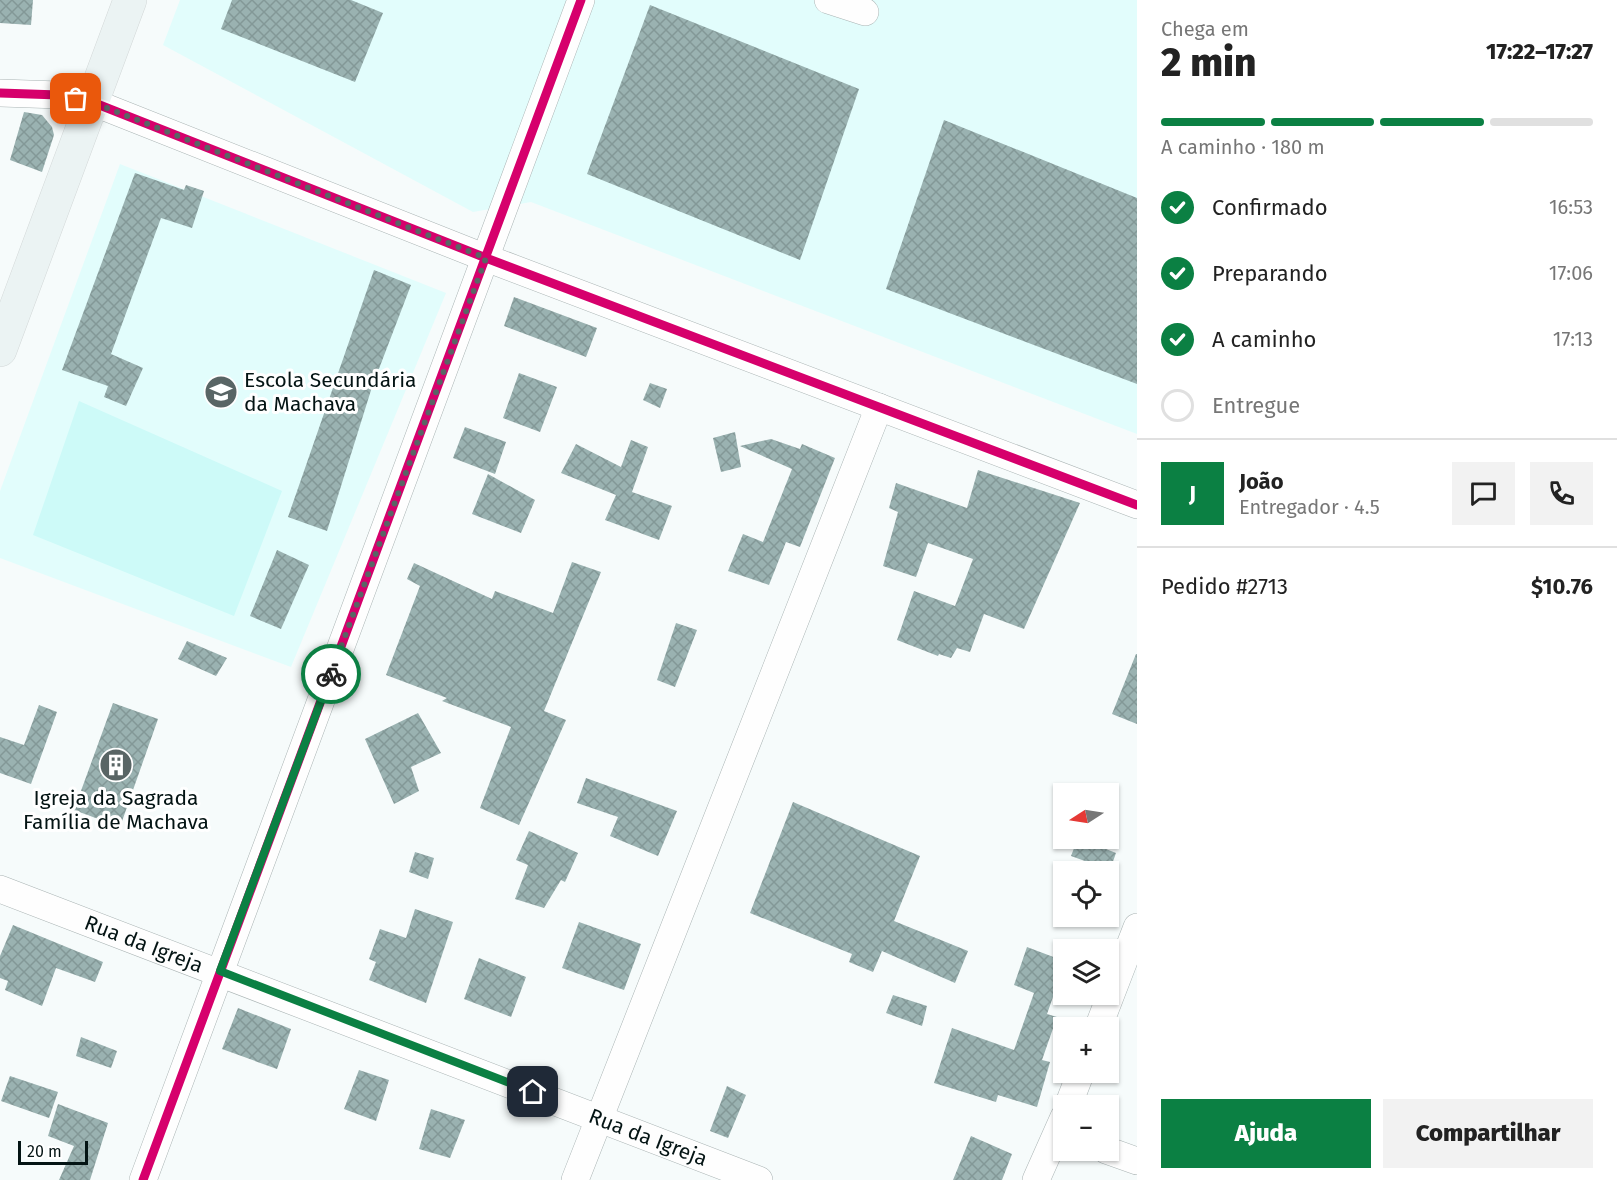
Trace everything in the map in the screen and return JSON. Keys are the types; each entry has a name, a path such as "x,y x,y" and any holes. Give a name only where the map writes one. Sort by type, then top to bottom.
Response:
{"main road":[{"path":"0,350 130,0"}],"street":[{"path":"143,1180 582,0"},
{"path":"828,0 865,12"},
{"path":"0,93 59,95 92,102 486,258 1137,505"},
{"path":"575,1180 879,407"},
{"name":"Rua da Igreja","path":"0,889 220,971 759,1180"},
{"path":"1102,1017 1137,927"},
{"path":"1036,1180 1053,1145"},
{"path":"1119,1154 1137,1161"}],"shaded area":[{"path":"180,0 1137,0 1137,434 531,202 473,212 163,45"},
{"name":"Escola Secundária da Machava","path":"120,164 446,293 291,667 0,558 0,491"},
{"path":"79,401 282,491 234,616 33,535"}],"building":[{"path":"0,0 33,0 31,25 0,23"},
{"path":"232,0 351,0 383,13 355,82 221,29"},
{"path":"650,5 859,89 800,260 587,174"},
{"path":"24,112 42,115 52,127 54,135 42,172 10,160"},
{"path":"944,120 1137,198 1137,384 886,289"},
{"path":"135,173 184,190 186,185 204,191 192,228 161,218 111,354 143,368 126,406 104,397 108,386 62,370"},
{"path":"374,270 411,285 372,387 327,531 288,517"},
{"path":"514,297 597,328 586,357 504,326"},
{"path":"519,373 557,387 540,432 503,418"},
{"path":"650,383 667,389 660,408 643,400"},
{"path":"465,427 506,442 495,474 453,458"},
{"path":"735,432 741,467 721,472 713,438"},
{"path":"771,439 800,449 802,444 835,458 800,547 786,542 769,585 728,571 743,534 763,542 792,469 740,446"},
{"path":"631,440 648,447 632,492 672,506 659,540 605,520 616,495 561,473 576,444 621,467"},
{"path":"978,470 1080,503 1024,629 984,614 970,652 957,648 951,658 939,654 938,656 897,640 914,591 955,606 973,559 928,543 916,577 883,566 898,512 889,508 896,483 967,508"},
{"path":"488,474 535,500 521,533 472,514"},
{"path":"277,550 309,565 281,629 250,616"},
{"path":"572,562 601,572 544,711 566,720 519,825 480,808 511,727 442,701 447,698 386,675 420,586 407,579 414,563 492,599 495,591 553,613"},
{"path":"676,623 697,630 675,687 657,680"},
{"path":"187,641 227,658 216,676 178,659"},
{"path":"1137,654 1137,724 1112,714"},
{"name":"Igreja da Sagrada Família de Machava","path":"113,703 158,719 120,827 74,810"},
{"path":"39,705 57,712 31,784 0,773 0,737 24,745"},
{"path":"418,713 441,753 411,767 419,791 394,804 365,739"},
{"path":"586,778 677,811 658,856 610,836 618,817 577,803"},
{"path":"793,802 920,856 894,921 968,951 955,983 882,951 873,972 849,962 852,954 750,913"},
{"path":"529,831 578,853 565,882 561,880 544,908 515,899 528,865 516,860"},
{"path":"1074,849 1106,849 1116,853 1113,861 1085,861 1071,856"},
{"path":"415,852 434,858 428,879 409,872"},
{"path":"415,909 453,922 426,1003 369,980 376,962 369,959 380,929 406,938"},
{"path":"579,922 641,944 624,990 562,968"},
{"path":"13,925 103,962 95,982 56,968 42,1006 5,990 8,981 0,978 0,956"},
{"path":"1027,947 1053,957 1053,997 1047,1014 1057,1017 1053,1017 1053,1028 1042,1060 1050,1062 1037,1107 998,1095 996,1102 934,1083 952,1028 1014,1050 1034,993 1014,985"},
{"path":"479,958 526,977 511,1017 464,999"},
{"path":"893,995 927,1006 922,1026 886,1013"},
{"path":"238,1008 291,1029 277,1069 222,1049"},
{"path":"81,1037 117,1051 111,1068 76,1056"},
{"path":"359,1070 389,1080 376,1121 344,1109"},
{"path":"10,1076 58,1092 49,1118 1,1101"},
{"path":"727,1086 746,1095 728,1138 710,1131"},
{"path":"58,1104 108,1123 90,1180 59,1180 74,1146 48,1136"},
{"path":"431,1109 465,1120 450,1158 419,1149"},
{"path":"971,1136 1012,1154 1002,1180 953,1180"}],"cycle path":[{"path":"143,1180 581,0"},
{"path":"0,93 59,95 92,102 486,258 1137,505"}],"way so far":[{"path":"76,99 92,102 486,258 331,674"}],"place":[{"name":"Escola Secundária da Machava","path":"221,392"},
{"name":"Igreja da Sagrada Família de Machava","path":"116,765"}],"route":[{"path":"331,674 220,971 533,1092"}]}
